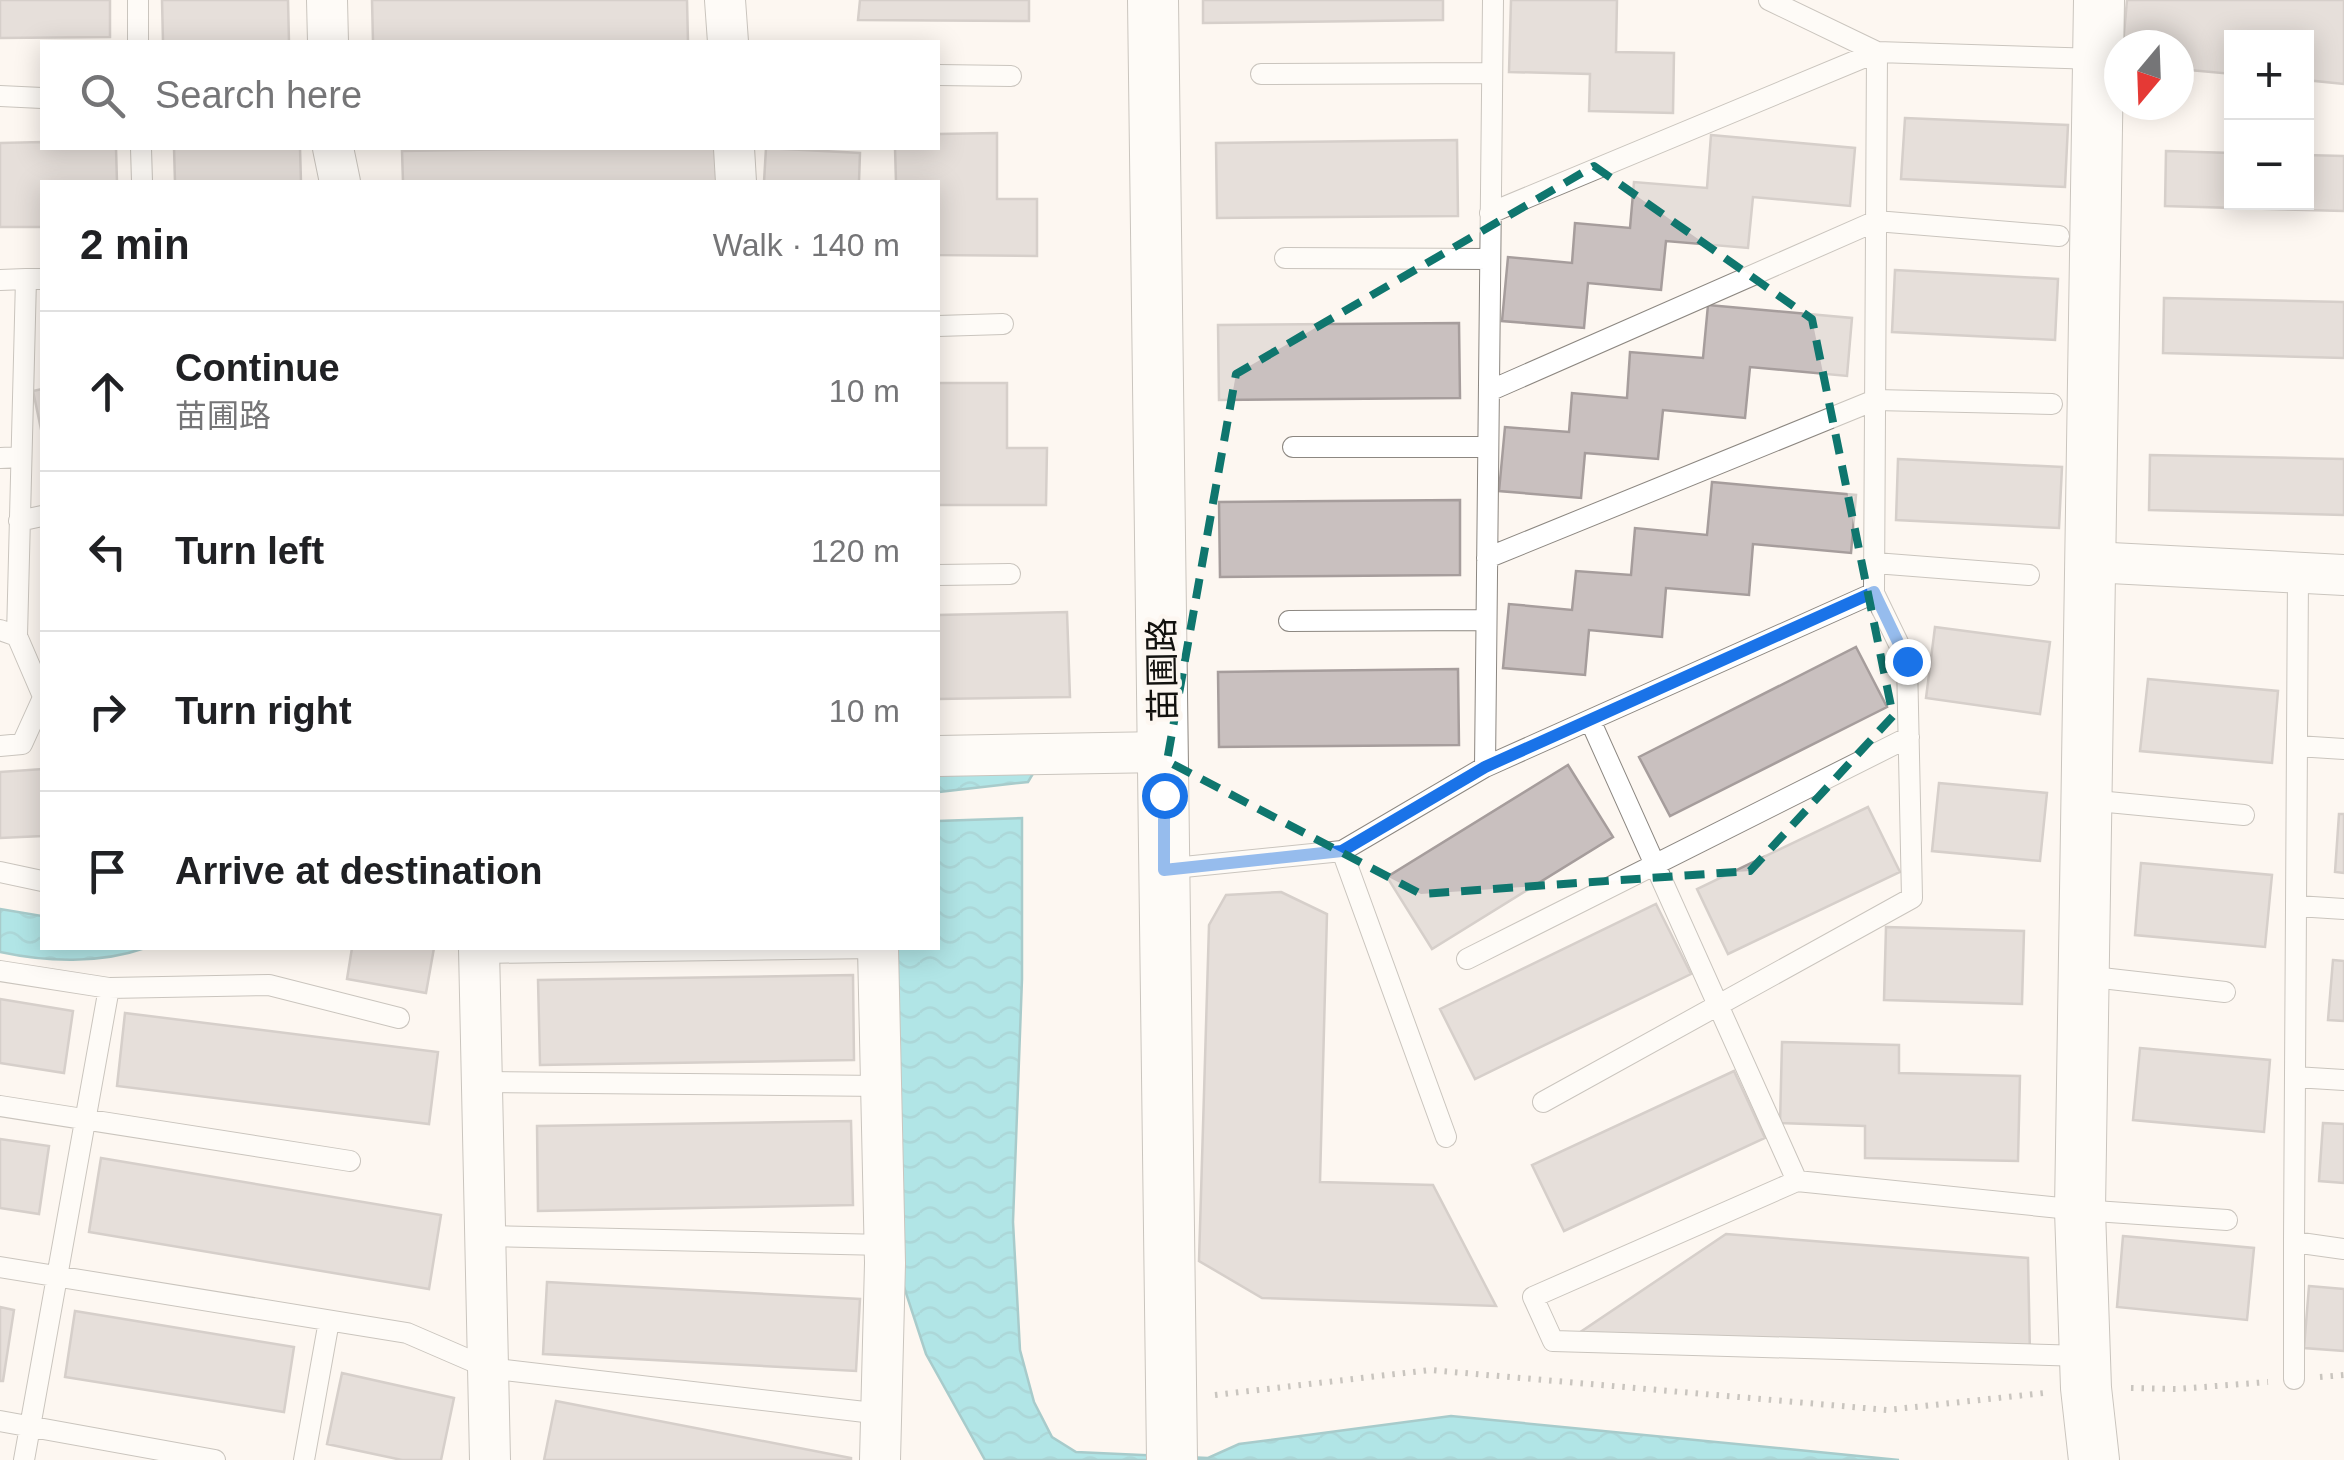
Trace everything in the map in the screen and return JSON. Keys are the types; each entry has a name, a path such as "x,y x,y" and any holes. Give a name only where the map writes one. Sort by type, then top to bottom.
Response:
{"street":[{"path":"326,0 328,40"},
{"path":"725,0 728,40"},
{"name":"苗圃路","path":"1153,0 1172,1460"},
{"path":"2094,1460 2085,1372 2080,1210 2099,0"},
{"path":"333,150 340,180"},
{"path":"734,150 736,180"},
{"path":"2090,562 2344,575"},
{"path":"940,756 1163,752"},
{"path":"479,950 490,1460"},
{"path":"878,950 885,1245 880,1460"}],"lane":[{"path":"138,0 138,40"},
{"path":"1485,767 1493,0"},
{"path":"1769,0 1876,52 2098,59"},
{"path":"1490,213 1876,52"},
{"path":"1543,1102 1912,898 1907,661 1874,592 1876,52"},
{"path":"1260,74 1492,73"},
{"path":"940,75 1011,76"},
{"path":"0,96 40,98"},
{"path":"140,150 142,180"},
{"path":"1488,391 1876,221 2058,236"},
{"path":"1284,258 1490,258"},
{"path":"0,280 34,279 10,458 19,521 8,633 40,693"},
{"path":"940,326 1004,324"},
{"path":"1487,558 1875,400 2052,404"},
{"path":"1292,446 1488,447"},
{"path":"19,521 40,516"},
{"path":"1874,562 2029,575"},
{"path":"2294,1380 2298,573"},
{"path":"940,575 1010,574"},
{"path":"1164,870 1342,851 1485,767 1874,592"},
{"path":"1289,621 1486,620"},
{"path":"0,746 22,744 40,702"},
{"path":"1590,720 1797,1180"},
{"path":"1467,959 1909,737"},
{"path":"2298,746 2344,748"},
{"path":"2086,800 2244,815"},
{"path":"1342,851 1446,1136"},
{"path":"0,872 40,882"},
{"path":"2296,906 2344,909"},
{"path":"0,970 109,988 270,984 399,1018"},
{"path":"2084,976 2226,992"},
{"path":"24,1460 109,988"},
{"path":"2295,1077 2344,1080"},
{"path":"481,1082 882,1086"},
{"path":"0,1106 350,1161"},
{"path":"2085,1372 1553,1341 1534,1297 1797,1180 2080,1210 2227,1220"},
{"path":"485,1236 885,1245"},
{"path":"2294,1242 2344,1249"},
{"path":"0,1267 407,1334 488,1368 882,1414"},
{"path":"304,1460 328,1321"},
{"path":"0,1421 215,1460"}],"path":[{"path":"1172,1400 1430,1370 1887,1410 2085,1372 2178,1389 2344,1375"}],"highlighted area":[{"path":"1594,166 1812,319 1893,716 1750,871 1421,894 1167,761 1236,374"}],"water":[{"path":"1053,740 1028,782 940,792 940,763"},
{"path":"1022,818 1022,979 1013,1222 1020,1350 1034,1402 1052,1437 1076,1452 1208,1458 1239,1444 1451,1416 1899,1460 985,1460 926,1354 886,1232 894,950 940,950 940,821"},
{"path":"0,909 40,916 40,950 138,950 73,960 0,952"}],"building":[{"path":"0,0 110,0 110,37 0,38"},
{"path":"162,0 288,0 289,40 163,40"},
{"path":"372,0 687,0 688,40 373,40"},
{"path":"860,0 1029,0 1029,21 858,20"},
{"path":"1203,0 1443,0 1443,20 1203,23"},
{"path":"1511,0 1617,0 1616,52 1674,53 1673,113 1589,111 1590,74 1509,72"},
{"path":"2127,0 2344,0 2344,84 2314,81 2314,30 2224,30 2224,73 2194,70 2194,30 2124,30"},
{"path":"1905,118 2068,125 2065,187 1901,179"},
{"path":"997,133 997,199 1037,199 1037,256 940,255 940,180 896,180 895,150 940,150 940,134"},
{"path":"1711,135 1855,148 1850,206 1753,197 1748,248 1666,241 1661,290 1588,283 1584,328 1502,321 1508,257 1572,263 1575,223 1630,228 1634,182 1707,188"},
{"path":"1457,140 1458,216 1217,218 1216,143"},
{"path":"40,142 40,150 116,150 117,180 40,180 40,227 0,227 0,143"},
{"path":"174,150 300,150 301,180 175,180"},
{"path":"716,150 717,180 403,180 402,151"},
{"path":"766,150 860,153 859,180 764,180"},
{"path":"2166,151 2224,153 2224,208 2165,206"},
{"path":"2314,155 2344,156 2344,211 2308,210 2314,210"},
{"path":"1895,270 2058,279 2055,340 1892,332"},
{"path":"2164,298 2344,302 2344,358 2163,353"},
{"path":"1708,305 1852,318 1847,376 1750,367 1745,418 1663,410 1658,459 1585,453 1581,498 1499,491 1505,427 1569,432 1572,393 1627,398 1630,352 1703,358"},
{"path":"1459,323 1460,398 1219,400 1218,325"},
{"path":"940,383 1007,383 1007,448 1047,448 1046,505 940,505"},
{"path":"40,389 40,424 33,391"},
{"path":"2150,455 2344,459 2344,515 2149,510"},
{"path":"1898,459 2062,467 2059,528 1896,520"},
{"path":"1712,482 1856,495 1851,553 1753,544 1749,595 1666,588 1662,637 1589,630 1585,675 1503,668 1509,604 1572,610 1576,571 1631,575 1635,528 1707,535"},
{"path":"1460,500 1460,575 1220,577 1219,502"},
{"path":"1067,612 1070,697 940,699 940,615"},
{"path":"1935,627 2050,642 2040,714 1926,698"},
{"path":"1856,647 1887,707 1670,816 1639,757"},
{"path":"1458,669 1459,745 1219,747 1218,672"},
{"path":"2148,679 2278,691 2272,763 2140,751"},
{"path":"1568,765 1613,837 1432,949 1387,877"},
{"path":"40,769 40,836 0,838 0,772"},
{"path":"1939,783 2047,793 2040,861 1932,851"},
{"path":"1868,807 1900,872 1728,954 1697,889"},
{"path":"2339,814 2344,814 2344,873 2335,872"},
{"path":"2141,863 2272,875 2265,947 2135,935"},
{"path":"1281,892 1327,914 1320,1182 1433,1185 1496,1306 1262,1298 1199,1261 1209,925 1226,895"},
{"path":"1656,904 1691,974 1475,1079 1440,1009"},
{"path":"1886,927 2024,931 2022,1004 1884,1000"},
{"path":"352,950 434,950 426,993 347,979"},
{"path":"2333,960 2344,961 2344,1021 2328,1020"},
{"path":"853,975 854,1060 540,1065 538,980"},
{"path":"0,999 73,1011 64,1073 0,1063"},
{"path":"125,1013 438,1052 429,1124 117,1086"},
{"path":"1782,1042 1899,1045 1899,1073 2020,1076 2018,1161 1865,1158 1865,1126 1780,1123"},
{"path":"2140,1048 2270,1060 2264,1132 2133,1120"},
{"path":"1734,1071 1765,1138 1564,1231 1532,1165"},
{"path":"851,1121 853,1205 538,1211 537,1126"},
{"path":"2323,1123 2344,1124 2344,1183 2319,1181"},
{"path":"0,1139 49,1146 39,1214 0,1208"},
{"path":"101,1158 441,1215 429,1289 89,1232"},
{"path":"1726,1234 2028,1258 2030,1354 1576,1335"},
{"path":"2123,1236 2254,1248 2247,1320 2117,1307"},
{"path":"547,1282 860,1299 856,1371 543,1354"},
{"path":"2309,1286 2344,1289 2344,1351 2304,1348"},
{"path":"0,1307 14,1310 3,1381 0,1381"},
{"path":"75,1311 294,1347 284,1412 65,1377"},
{"path":"342,1373 454,1398 441,1460 402,1460 327,1444"},
{"path":"556,1401 851,1458 851,1460 544,1460"}],"route":[{"path":"1164,795 1164,870 1342,851 1485,767 1874,592 1907,661"}]}
